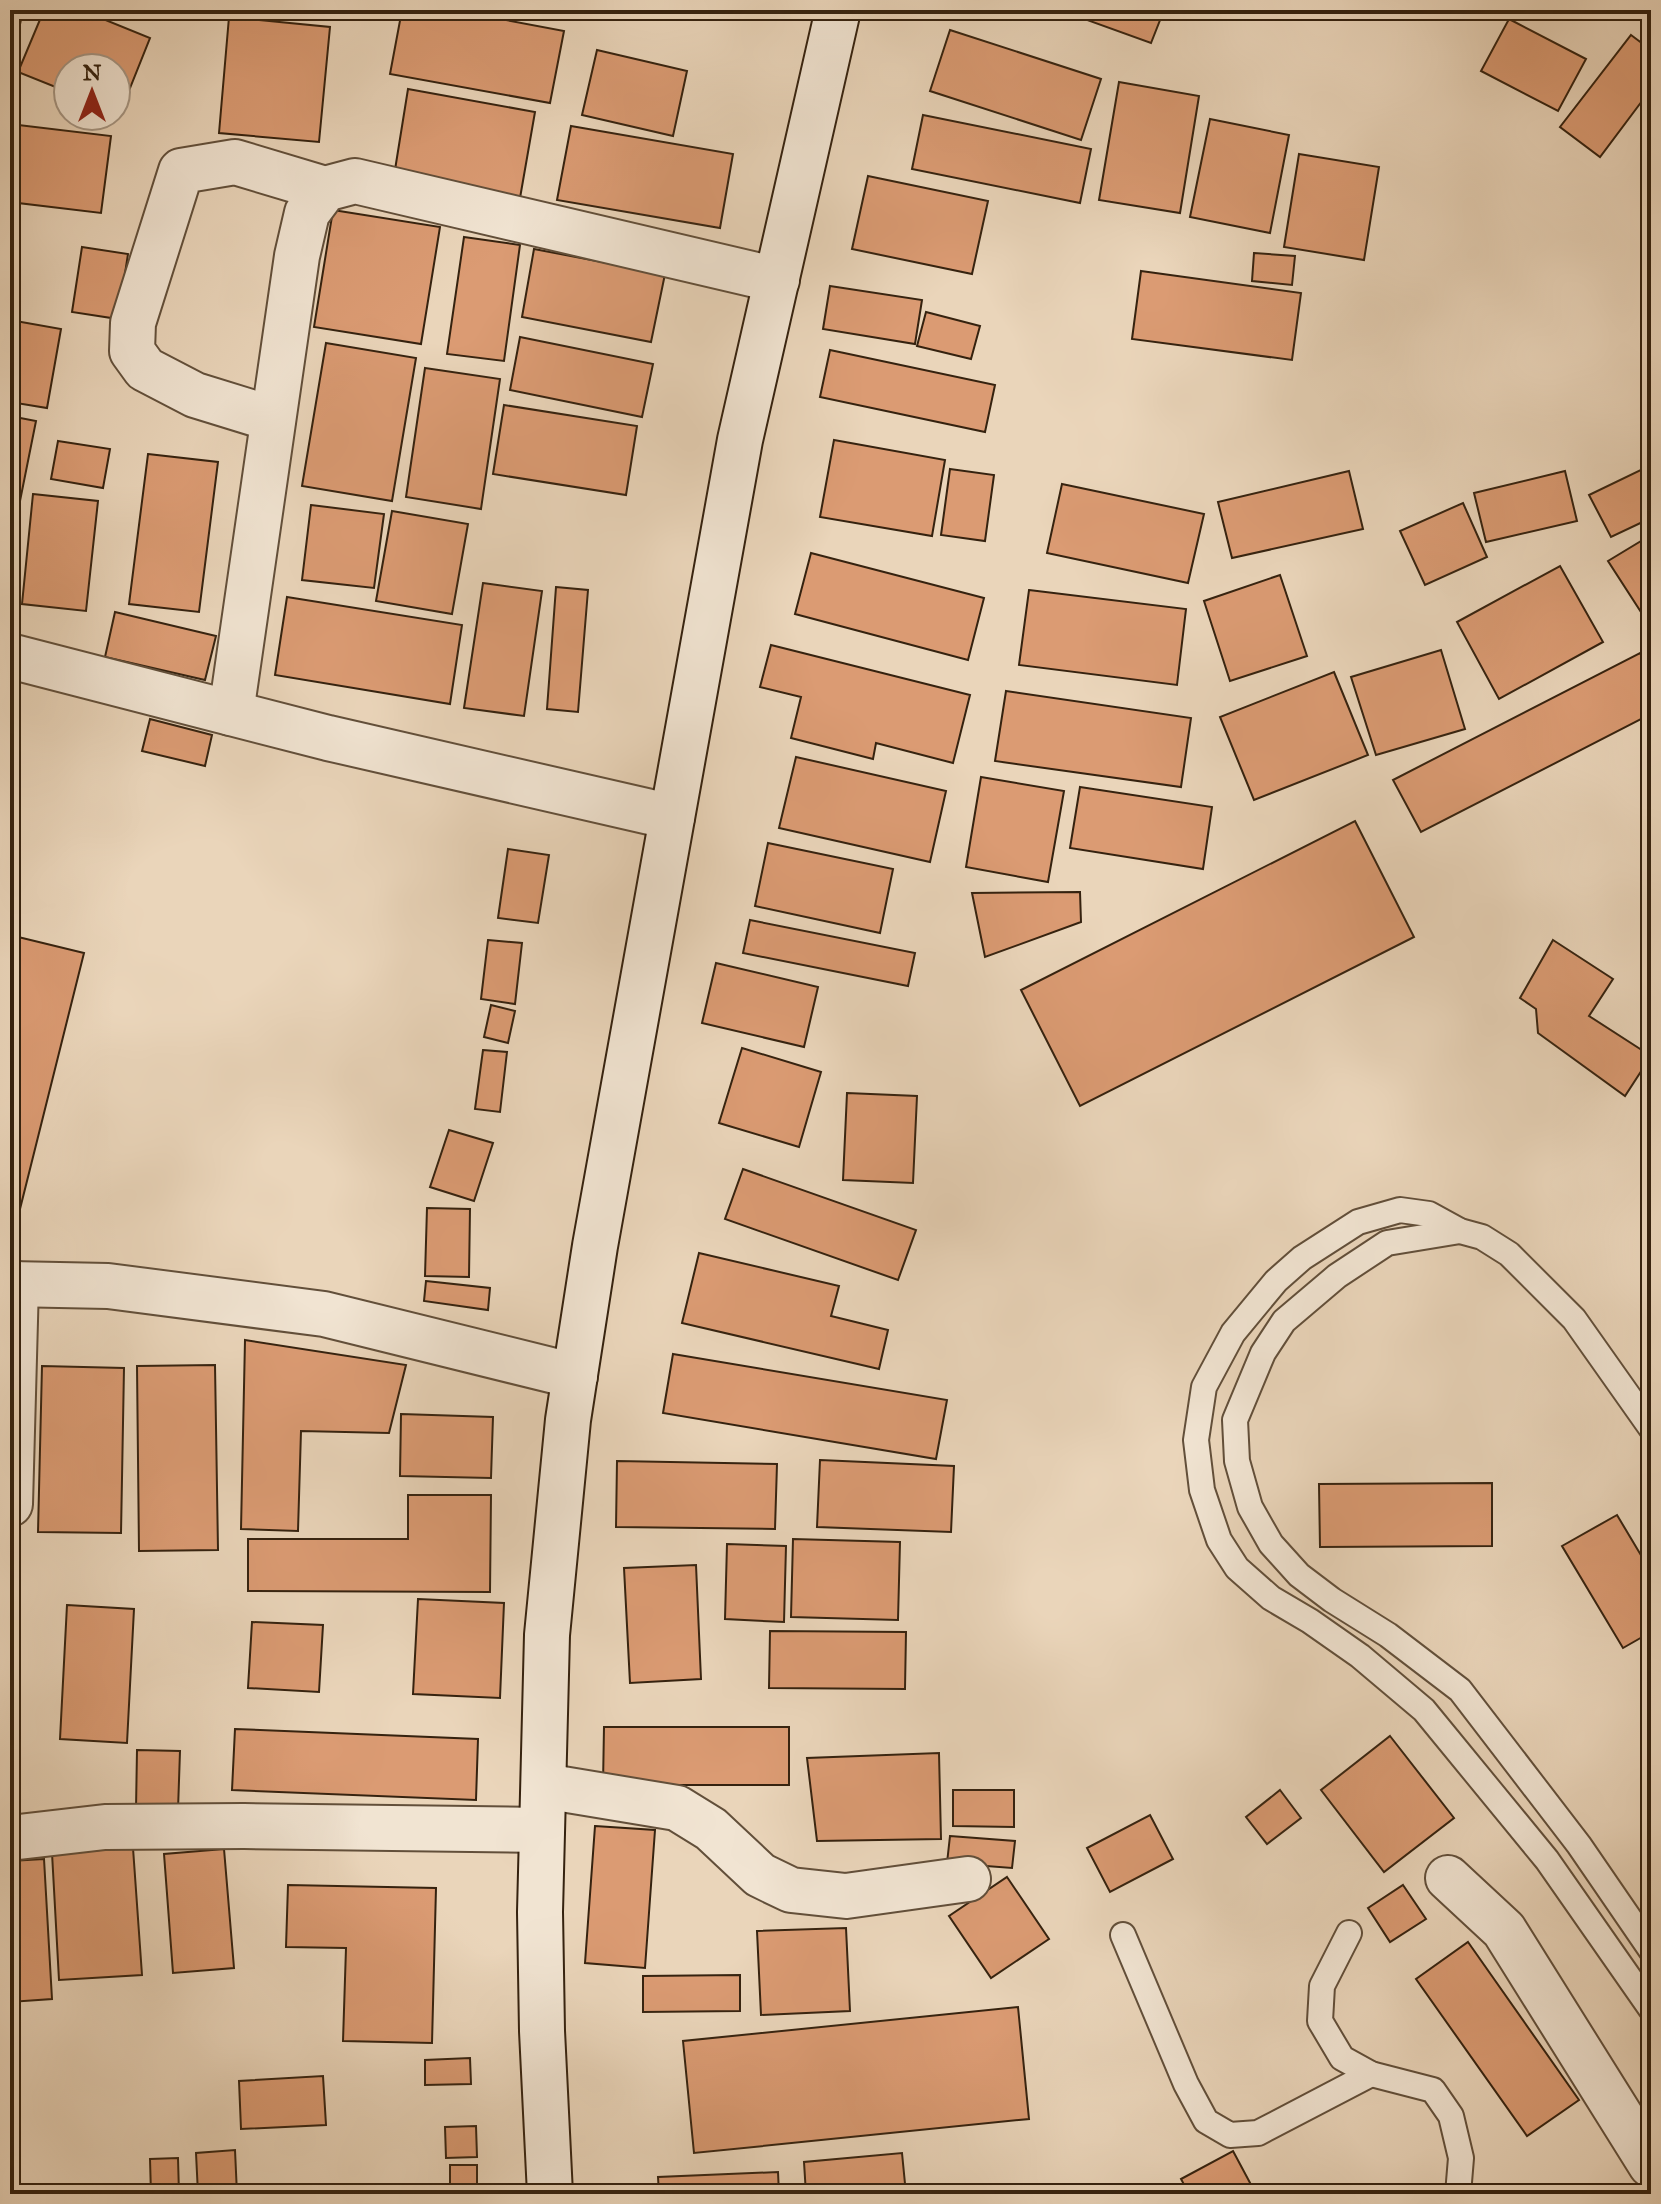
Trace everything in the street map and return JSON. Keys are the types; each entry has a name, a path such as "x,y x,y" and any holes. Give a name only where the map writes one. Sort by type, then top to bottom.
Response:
{"street":[{"path":"550,2194 540,1912 547,1635 568,1420 595,1246 740,440 838,10"},
{"path":"273,419 195,395 145,369 132,351 133,323 181,171 235,162 325,189 355,181 777,280"},
{"path":"231,713 301,242 307,213 325,189"},
{"path":"10,656 328,738 672,817"},
{"path":"10,1504 13,1284 108,1286 324,1314 575,1376"},
{"path":"544,1786 677,1808 711,1829 760,1875 791,1890 846,1896 968,1879"},
{"path":"10,1838 105,1827 542,1830"},
{"path":"1448,1878 1504,1930 1651,2165"}],"lane":[{"path":"1651,1428 1574,1319 1509,1254 1482,1237 1460,1231 1429,1214 1400,1210 1358,1222 1302,1258 1276,1281 1233,1333 1204,1387 1196,1440 1202,1490 1219,1540 1237,1568 1271,1598 1360,1656 1424,1710 1547,1860 1651,2009"},
{"path":"1460,1231 1387,1243 1337,1276 1284,1321 1263,1353 1235,1420 1237,1461 1250,1507 1271,1544 1299,1575 1388,1635 1460,1690 1579,1845 1651,1950"},
{"path":"1349,1933 1322,1986 1320,2021 1342,2058 1371,2074 1433,2090 1451,2116 1455,2130 1461,2158 1458,2194"},
{"path":"1123,1935 1186,2084 1206,2121 1230,2135 1258,2133 1371,2074"}],"building":[{"path":"10,10 23,10 19,29 10,27"},
{"path":"44,10 81,10 150,38 132,83 132,52 52,52 52,86 18,72"},
{"path":"402,10 453,10 564,31 550,103 390,74"},
{"path":"1090,10 1164,10 1151,43 1087,20"},
{"path":"229,17 330,27 319,142 219,133"},
{"path":"1509,19 1586,59 1558,111 1481,71"},
{"path":"950,30 1101,79 1081,140 930,91"},
{"path":"1631,35 1651,50 1651,89 1600,157 1560,127"},
{"path":"597,50 687,71 673,136 582,115"},
{"path":"1119,82 1199,96 1180,213 1099,200"},
{"path":"408,89 535,112 520,198 394,176"},
{"path":"923,115 1091,149 1080,203 912,169"},
{"path":"1210,119 1289,135 1270,233 1190,217"},
{"path":"10,124 52,129 52,132 111,136 101,213 10,202"},
{"path":"571,126 733,154 720,228 557,200"},
{"path":"1299,154 1379,167 1364,260 1284,247"},
{"path":"868,176 988,201 972,274 852,249"},
{"path":"333,210 440,227 421,344 314,327"},
{"path":"464,237 520,245 504,361 447,354"},
{"path":"82,247 128,254 118,319 72,312"},
{"path":"534,249 665,274 651,342 522,317"},
{"path":"1254,253 1295,256 1292,285 1252,281"},
{"path":"1141,271 1301,293 1292,360 1132,339"},
{"path":"830,286 922,300 915,344 823,329"},
{"path":"926,312 980,326 971,359 917,346"},
{"path":"10,320 61,329 47,408 10,402"},
{"path":"520,337 653,364 642,417 510,390"},
{"path":"326,343 416,358 392,501 302,486"},
{"path":"830,350 995,385 985,432 820,397"},
{"path":"425,368 500,379 481,509 406,497"},
{"path":"504,405 637,426 626,495 493,474"},
{"path":"10,416 36,421 10,551"},
{"path":"834,440 945,460 932,536 820,517"},
{"path":"58,441 110,449 103,488 51,479"},
{"path":"148,454 218,462 199,612 129,604"},
{"path":"1651,465 1651,518 1611,537 1589,495"},
{"path":"950,469 994,475 985,541 941,535"},
{"path":"1349,471 1363,529 1232,558 1218,502"},
{"path":"1565,471 1577,521 1486,542 1474,493"},
{"path":"1062,484 1204,514 1188,583 1047,553"},
{"path":"33,494 98,501 86,611 22,604"},
{"path":"1463,503 1487,557 1425,585 1400,531"},
{"path":"311,505 384,514 374,588 302,580"},
{"path":"392,511 468,524 452,614 376,601"},
{"path":"1651,535 1651,626 1650,626 1608,561"},
{"path":"811,553 984,598 968,660 795,614"},
{"path":"1560,566 1603,642 1499,699 1457,622"},
{"path":"1280,575 1307,656 1230,681 1204,601"},
{"path":"483,583 542,591 524,716 464,708"},
{"path":"556,587 588,590 578,712 547,709"},
{"path":"1029,590 1186,609 1177,685 1019,665"},
{"path":"287,597 462,625 450,704 275,675"},
{"path":"115,612 216,636 205,680 105,657"},
{"path":"771,645 970,695 953,763 876,743 873,759 791,738 801,697 760,687"},
{"path":"1441,650 1465,729 1376,755 1351,677"},
{"path":"1640,653 1651,675 1651,714 1421,832 1393,780"},
{"path":"1334,672 1368,755 1254,800 1220,717"},
{"path":"1006,691 1191,718 1181,787 995,761"},
{"path":"150,719 212,735 205,766 142,751"},
{"path":"796,757 946,791 930,862 779,828"},
{"path":"981,777 1064,791 1048,882 966,867"},
{"path":"1080,787 1212,807 1203,869 1070,848"},
{"path":"1355,821 1414,937 1080,1106 1021,990"},
{"path":"768,843 893,869 880,933 755,906"},
{"path":"508,849 549,855 538,923 498,918"},
{"path":"1080,892 1081,922 985,957 972,893"},
{"path":"750,920 915,953 908,986 743,953"},
{"path":"10,935 84,953 17,1221 10,1219"},
{"path":"488,940 522,943 515,1004 481,999"},
{"path":"1553,940 1613,979 1589,1016 1651,1056 1625,1096 1538,1033 1536,1009 1520,998"},
{"path":"716,963 818,987 804,1047 702,1023"},
{"path":"491,1005 515,1011 508,1043 484,1037"},
{"path":"742,1048 821,1072 799,1147 719,1123"},
{"path":"483,1050 507,1052 500,1112 475,1109"},
{"path":"847,1093 917,1096 913,1183 843,1180"},
{"path":"449,1130 493,1143 474,1201 430,1187"},
{"path":"743,1169 916,1230 898,1280 725,1219"},
{"path":"427,1208 470,1209 469,1277 425,1276"},
{"path":"699,1253 839,1286 831,1316 888,1330 879,1369 682,1323"},
{"path":"426,1281 490,1288 488,1310 424,1301"},
{"path":"245,1340 406,1365 389,1433 301,1431 298,1531 241,1529"},
{"path":"673,1354 947,1400 936,1459 663,1413"},
{"path":"215,1365 218,1550 139,1551 137,1366"},
{"path":"42,1366 124,1368 121,1533 38,1532"},
{"path":"401,1414 493,1417 491,1478 400,1476"},
{"path":"820,1460 954,1466 951,1532 817,1527"},
{"path":"617,1461 777,1464 775,1529 616,1527"},
{"path":"1492,1483 1492,1546 1320,1547 1319,1484"},
{"path":"408,1495 491,1495 490,1592 248,1591 248,1539 408,1539"},
{"path":"1617,1515 1651,1572 1651,1632 1623,1648 1562,1546"},
{"path":"793,1539 900,1542 898,1620 791,1617"},
{"path":"727,1544 786,1546 784,1622 725,1619"},
{"path":"696,1565 701,1679 630,1683 624,1568"},
{"path":"418,1599 504,1603 500,1698 413,1694"},
{"path":"67,1605 134,1609 127,1743 60,1739"},
{"path":"252,1622 323,1625 319,1692 248,1688"},
{"path":"770,1631 906,1632 905,1689 769,1688"},
{"path":"604,1727 789,1727 789,1785 603,1785"},
{"path":"235,1729 478,1739 476,1800 232,1790"},
{"path":"1390,1736 1454,1818 1384,1872 1321,1790"},
{"path":"137,1750 180,1751 178,1810 136,1809"},
{"path":"939,1753 941,1839 817,1841 807,1758"},
{"path":"953,1790 1014,1790 1014,1827 953,1826"},
{"path":"1280,1790 1301,1818 1267,1844 1246,1817"},
{"path":"1150,1815 1173,1859 1110,1892 1087,1848"},
{"path":"595,1826 655,1830 645,1968 585,1963"},
{"path":"950,1836 1015,1841 1012,1868 947,1863"},
{"path":"133,1848 142,1975 59,1980 52,1853"},
{"path":"224,1849 234,1968 173,1973 164,1854"},
{"path":"44,1859 52,1999 10,2002 10,1861"},
{"path":"1007,1877 1049,1939 991,1978 949,1916"},
{"path":"288,1885 436,1888 432,2043 343,2041 346,1948 286,1947"},
{"path":"1403,1885 1426,1919 1390,1942 1368,1908"},
{"path":"846,1928 850,2011 761,2015 757,1931"},
{"path":"1468,1942 1579,2100 1527,2136 1416,1979"},
{"path":"740,1975 740,2011 643,2012 643,1976"},
{"path":"1018,2007 1029,2119 694,2153 683,2041"},
{"path":"470,2058 471,2084 425,2085 425,2060"},
{"path":"323,2076 326,2125 241,2129 239,2081"},
{"path":"476,2126 477,2157 446,2158 445,2127"},
{"path":"235,2150 237,2194 198,2194 196,2153"},
{"path":"1233,2151 1256,2194 1189,2194 1181,2179"},
{"path":"902,2153 906,2194 806,2194 804,2162"},
{"path":"178,2158 179,2194 151,2194 150,2159"},
{"path":"450,2165 477,2165 477,2191 450,2191"},
{"path":"778,2172 779,2194 659,2194 658,2177"}]}
